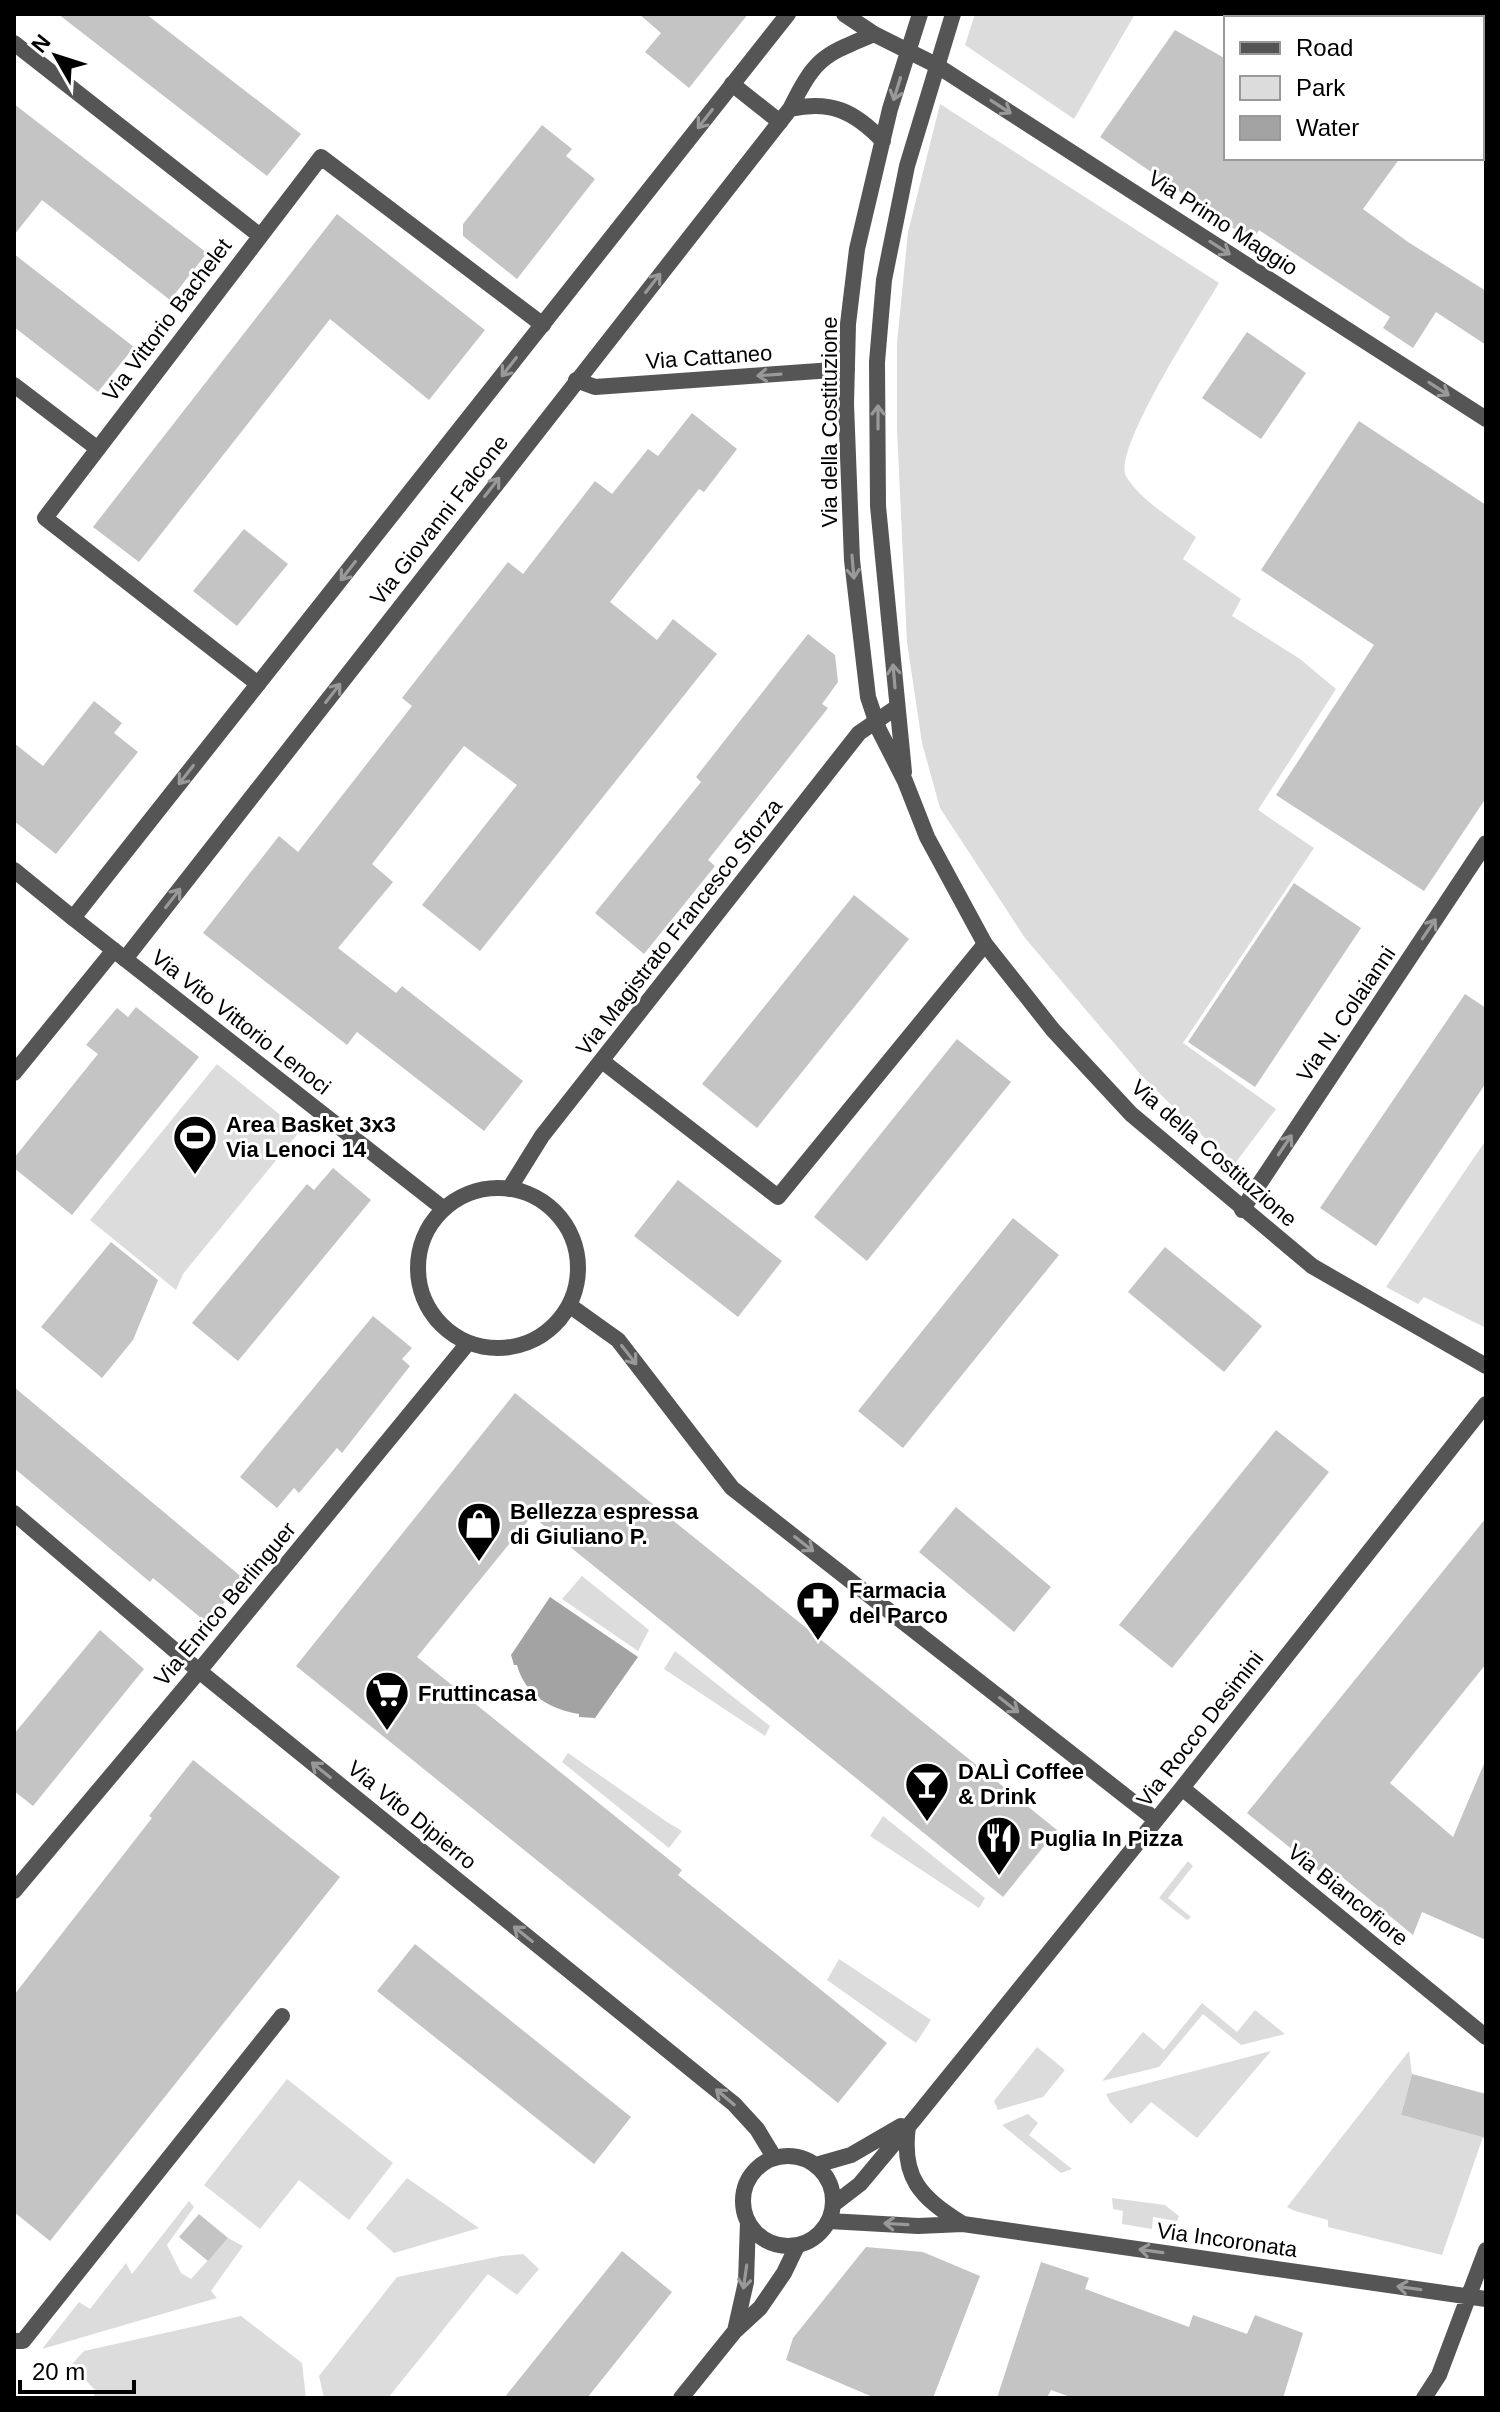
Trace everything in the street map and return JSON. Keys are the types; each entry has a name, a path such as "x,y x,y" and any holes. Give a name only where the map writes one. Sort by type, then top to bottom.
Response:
{"street":[{"path":"73,918 788,14"},
{"name":"Via Primo Maggio","path":"844,14 874,34 936,65 1486,419"},
{"name":"Via della Costituzione","path":"920,14 883,141 857,249 848,324 852,560 868,697 876,720 927,837 985,944 1053,1030 1131,1114 1312,1266 1486,1366"},
{"name":"Via della Costituzione","path":"905,781 878,506 877,362 884,280 907,166 953,14"},
{"name":"Via Giovanni Falcone","path":"14,1073 119,955 576,380 785,115 817,62 874,34"},
{"path":"14,43 259,235"},
{"path":"732,84 785,115 814,104 835,109 861,121 883,141"},
{"name":"Via Vittorio Bachelet","path":"258,684 45,518 259,235 321,157 543,325"},
{"name":"Via Cattaneo","path":"576,380 595,387 847,369"},
{"path":"14,385 98,449"},
{"name":"Via Magistrato Francesco Sforza","path":"509,1189 542,1136 859,733 897,707"},
{"name":"Via N. Colaianni","path":"1242,1210 1486,843"},
{"name":"Via Vito Vittorio Lenoci","path":"14,870 444,1209"},
{"path":"602,1061 778,1197 985,944"},
{"path":"486,1189 509,1189 534,1196 555,1211 569,1231 578,1255 577,1281 569,1305 555,1324 537,1339 515,1347 491,1349 468,1343 445,1329 428,1309 418,1283 418,1256 426,1230 444,1209 463,1195 486,1189"},
{"path":"569,1305 618,1340 732,1488 1156,1820"},
{"name":"Via Enrico Berlinguer","path":"14,1891 468,1343"},
{"name":"Via Rocco Desimini","path":"834,2204 860,2184 912,2121 1182,1788 1486,1404"},
{"name":"Via Vito Dipierro","path":"14,1513 199,1671 734,2104 757,2129 774,2157"},
{"name":"Via Biancofiore","path":"1182,1788 1486,2037"},
{"path":"14,2341 23,2341 282,2016"},
{"name":"Via Rocco Desimini","path":"774,2157 792,2156 816,2165 851,2155 912,2121"},
{"name":"Via Incoronata","path":"912,2121 905,2150 914,2179 936,2207 963,2224"},
{"path":"735,2331 746,2282 748,2221 744,2192 749,2178 759,2166 774,2157"},
{"path":"748,2221 757,2234 783,2246 797,2246 822,2233 834,2204 831,2186 816,2165"},
{"name":"Via Incoronata","path":"829,2221 918,2226 963,2224 1486,2299"},
{"path":"681,2398 735,2331 760,2308 784,2273 797,2246"},
{"path":"1424,2398 1439,2375 1486,2250"},
{"path":"1438,2398 1439,2375"}],"green space":[{"path":"975,14 1135,14 1074,119 965,45"},
{"path":"940,104 1219,283 1145,411 1125,461 1126,476 1148,501 1196,537 1183,559 1241,599 1232,616 1300,659 1336,689 1258,810 1314,848 1183,1043 1276,1109 1233,1166 1141,1075 1025,938 940,808 922,743 907,642 897,430 897,343 908,232"},
{"name":"Area Basket 3x3 Via Lenoci 14","path":"217,1064 300,1131 183,1274 176,1290 90,1220"},
{"path":"1486,1140 1486,1328 1424,1297 1418,1304 1386,1287"},
{"path":"582,1576 649,1630 638,1651 562,1599"},
{"path":"675,1651 770,1726 765,1736 664,1669"},
{"path":"568,1753 682,1831 669,1848 562,1762"},
{"path":"883,1816 985,1898 979,1908 870,1836"},
{"path":"1188,1861 1193,1866 1168,1898 1191,1917 1187,1920 1159,1898"},
{"path":"839,1959 931,2020 916,2043 827,1980"},
{"path":"1202,2003 1237,2032 1255,2010 1285,2034 1241,2045 1203,2014 1159,2067 1102,2081 1143,2032 1164,2050"},
{"path":"1037,2047 1065,2070 1043,2097 998,2110 994,2101"},
{"path":"1271,2051 1197,2138 1151,2102 1131,2124 1106,2094"},
{"path":"1409,2051 1412,2074 1401,2115 1483,2137 1442,2255 1328,2227 1328,2220 1287,2207"},
{"path":"287,2079 393,2163 349,2220 299,2180 260,2229 204,2185"},
{"path":"1028,2114 1038,2123 1029,2135 1072,2169 1061,2173 1002,2125"},
{"path":"407,2178 479,2228 394,2253 366,2228"},
{"path":"1112,2198 1165,2205 1179,2216 1177,2221 1153,2217 1152,2229 1122,2224 1123,2211 1113,2209"},
{"path":"189,2201 194,2207 167,2245 181,2273 191,2279 228,2238 243,2246 211,2291 217,2298 42,2349 79,2302 90,2309 126,2263 132,2274"},
{"path":"523,2254 539,2269 517,2295 488,2274 388,2398 324,2398 319,2376 397,2277"},
{"path":"241,2316 302,2363 306,2398 96,2398 95,2390 71,2365 84,2351"}],"water":[{"path":"550,1597 638,1657 595,1718 579,1717 579,1714 540,1699 526,1685 517,1665 514,1665 511,1655"}],"building":[{"path":"58,14 146,14 301,134 267,176"},
{"path":"639,14 748,14 689,88 645,52 661,33"},
{"path":"1175,30 1224,58 1224,160 1399,160 1363,209 1408,242 1486,291 1486,345 1436,312 1413,348 1383,328 1390,317 1259,230 1252,241 1100,137"},
{"path":"14,104 207,253 170,300 42,200 14,235"},
{"path":"542,125 572,149 566,156 595,179 517,279 463,236 463,224"},
{"path":"337,214 485,330 429,400 330,319 139,562 93,527"},
{"path":"14,254 134,347 98,392 14,327"},
{"path":"1247,332 1306,373 1261,439 1202,398"},
{"path":"692,413 737,449 704,492 699,489 610,602 657,640 673,619 717,654 480,951 422,905 517,785 464,746 372,864 393,882 338,948 396,993 402,986 523,1081 484,1131 357,1032 347,1045 203,933 279,836 298,852 412,706 402,698 508,562 523,574 595,481 612,494 648,449 658,456"},
{"path":"1359,421 1486,505 1486,798 1424,891 1276,795 1374,645 1261,570"},
{"path":"244,529 288,564 237,626 193,591"},
{"path":"808,634 835,655 838,682 822,704 828,708 708,860 715,866 644,954 595,913 701,782 696,777"},
{"path":"94,701 122,723 114,733 138,752 56,854 14,821 14,743 43,766"},
{"path":"1294,883 1361,928 1255,1087 1188,1042"},
{"path":"854,895 909,939 757,1128 702,1084"},
{"path":"1465,994 1486,1008 1486,1083 1376,1246 1320,1208"},
{"path":"136,1007 199,1057 72,1215 14,1168 14,1158 98,1054 86,1045 117,1008 128,1017"},
{"path":"957,1039 1011,1082 867,1261 814,1217"},
{"path":"333,1168 371,1200 238,1361 192,1323 307,1184 314,1190"},
{"path":"678,1180 782,1261 738,1317 634,1236"},
{"path":"1013,1218 1059,1255 903,1448 858,1411"},
{"path":"111,1242 158,1280 133,1340 102,1378 41,1327"},
{"path":"1165,1247 1262,1326 1224,1372 1128,1292"},
{"path":"373,1316 412,1348 402,1359 410,1366 342,1453 337,1448 299,1493 294,1488 277,1508 240,1477"},
{"path":"14,1387 244,1579 207,1623 153,1578 150,1582 14,1468"},
{"path":"515,1393 1057,1830 1003,1897 532,1516 417,1657 682,1870 678,1875 887,2043 838,2103 296,1666"},
{"path":"1276,1430 1329,1472 1172,1668 1119,1625"},
{"path":"956,1507 1051,1587 1014,1632 919,1552"},
{"path":"1486,1518 1486,1664 1390,1783 1453,1837 1486,1759 1486,1940 1422,1912 1413,1935 1325,1863 1319,1871 1247,1813"},
{"path":"100,1630 144,1669 33,1806 14,1791 14,1734"},
{"path":"193,1760 340,1877 50,2241 14,2212 14,1995 152,1818 149,1816"},
{"path":"415,1944 631,2117 594,2164 377,1991"},
{"path":"1412,2074 1486,2094 1486,2138 1401,2115"},
{"path":"199,2214 228,2238 208,2261 179,2237"},
{"path":"866,2247 923,2252 980,2276 933,2398 875,2398 786,2360 793,2338"},
{"path":"622,2251 672,2292 587,2398 504,2398"},
{"path":"1041,2262 1089,2278 1085,2289 1189,2327 1193,2315 1247,2334 1255,2315 1303,2333 1283,2398 1073,2398 1051,2390 1047,2398 997,2398"}],"place":[{"name":"Area Basket 3x3 Via Lenoci 14","path":"195,1176"},
{"name":"Bellezza espressa di Giuliano P.","path":"479,1563"},
{"name":"Farmacia del Parco","path":"818,1642"},
{"name":"Fruttincasa","path":"387,1732"},
{"name":"DALÌ Coffee & Drink","path":"927,1823"},
{"name":"Puglia In Pizza","path":"999,1877"}]}
